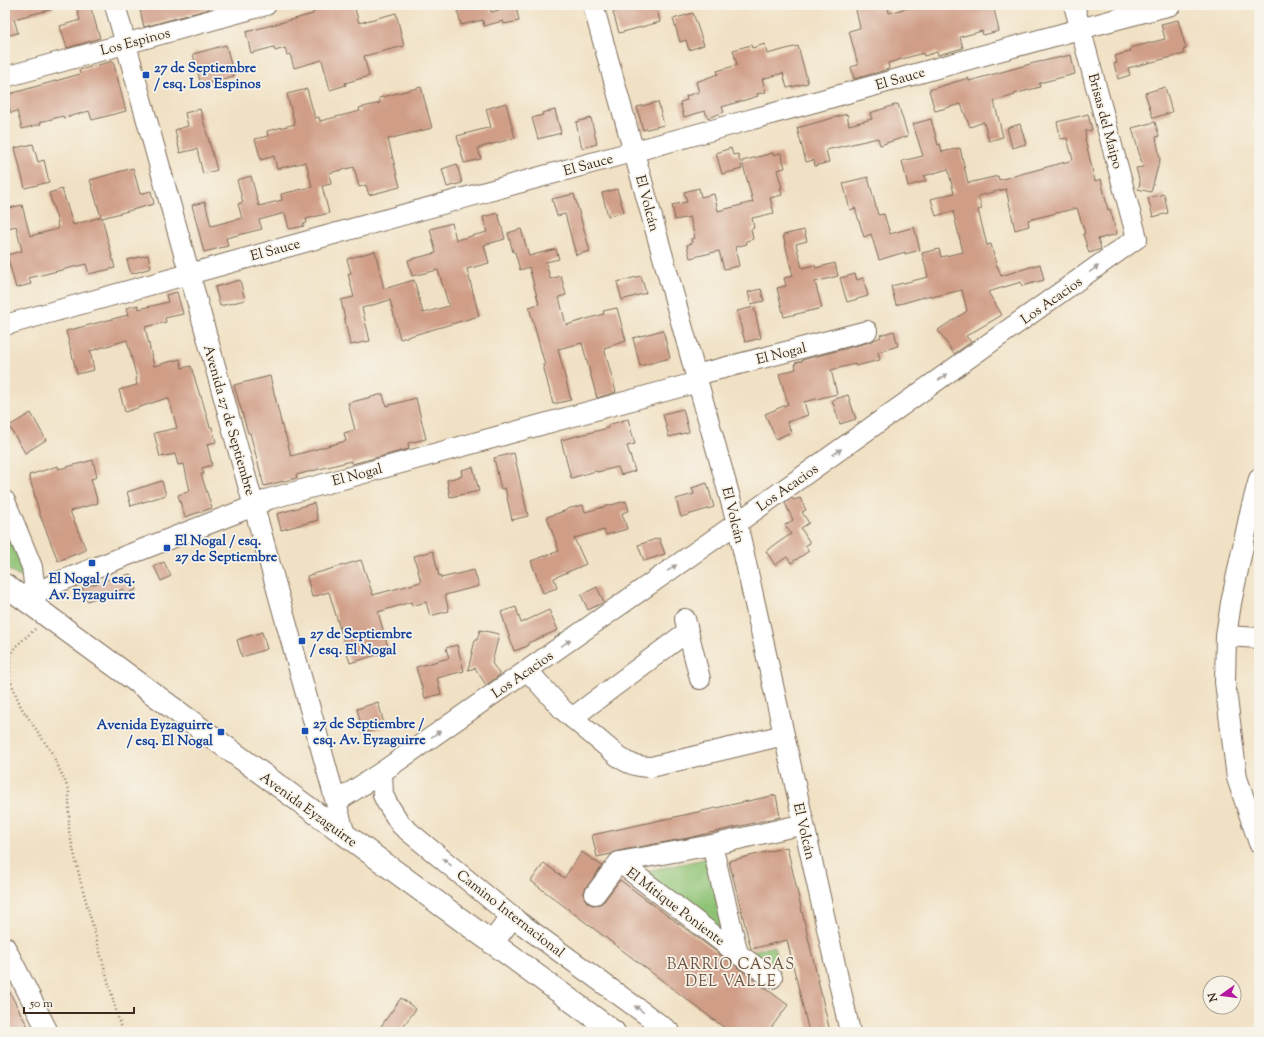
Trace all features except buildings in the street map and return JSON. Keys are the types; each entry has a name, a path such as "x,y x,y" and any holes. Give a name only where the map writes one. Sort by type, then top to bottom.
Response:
{"main road":[{"name":"Avenida Eyzaguirre","path":"5,585 614,1032"},
{"path":"492,943 512,917"}],"street":[{"name":"Avenida 27 de Septiembre","path":"115,5 345,835"},
{"name":"Los Espinos","path":"5,77 266,5"},
{"name":"El Volcán","path":"593,5 737,523 850,1032"},
{"name":"Brisas del Maipo","path":"1074,5 1138,238"},
{"name":"El Sauce","path":"5,325 1080,28 1171,5"},
{"name":"Los Acacios","path":"336,802 382,772 737,523 1138,238"},
{"name":"El Nogal","path":"30,603 36,596 48,587 269,499 867,331"},
{"path":"1258,836 1237,778 1226,682 1226,636 1242,550 1259,479"},
{"path":"5,501 32,567 34,583 30,603"},
{"path":"572,718 687,625 700,679"},
{"path":"1226,636 1259,638"},
{"path":"527,670 563,710 627,763 643,767 651,767 784,735"},
{"name":"Camino Internacional","path":"382,772 383,795 386,803 401,824 512,917 670,1032"},
{"path":"595,894 619,862 712,845 804,824"},
{"path":"712,845 738,954"},
{"name":"El Mitique Poniente","path":"619,862 738,954 772,978"},
{"path":"5,947 48,1032"}],"path":[{"path":"38,627 15,647 10,658 10,680 21,707 52,753 69,790 69,831 81,883 122,1032"}],"green space":[{"path":"5,511 15,531 24,577 18,576 5,567"},
{"path":"709,858 729,941 638,873"},
{"path":"774,946 779,967 751,951"}],"place":[{"name":"27 de Septiembre / esq. Los Espinos","path":"146,75"},
{"name":"El Nogal / esq. 27 de Septiembre","path":"167,548"},
{"name":"El Nogal / esq. Av. Eyzaguirre","path":"92,563"},
{"name":"27 de Septiembre / esq. El Nogal","path":"302,641"},
{"name":"27 de Septiembre / esq. Av. Eyzaguirre","path":"305,731"},
{"name":"Avenida Eyzaguirre / esq. El Nogal","path":"221,732"}],"district":[{"name":"BARRIO CASAS DEL VALLE","path":"731,972"}]}
